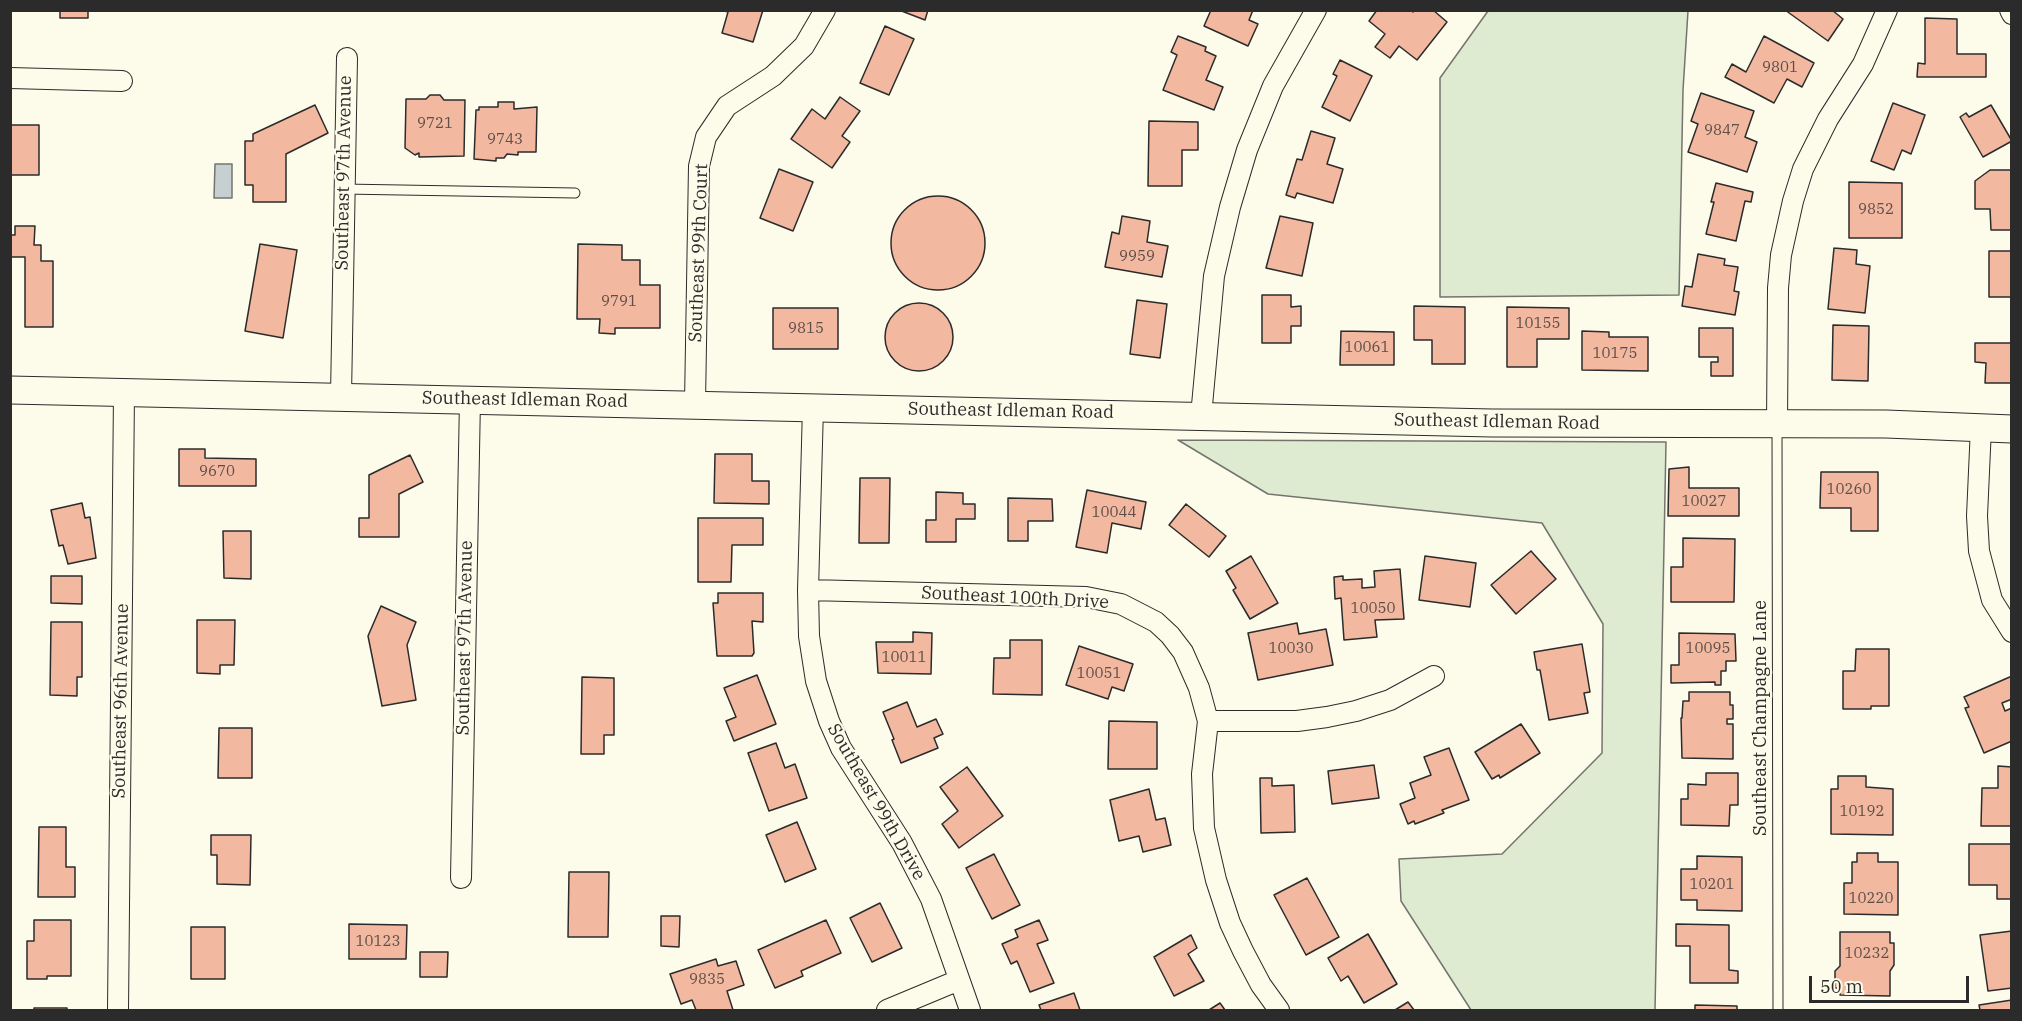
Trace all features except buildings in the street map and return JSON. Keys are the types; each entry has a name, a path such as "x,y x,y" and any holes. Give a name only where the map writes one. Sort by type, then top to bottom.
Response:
{"main road":[{"name":"Southeast Idleman Road","path":"10,390 695,403 1492,423 1886,424 2012,429"}],"street":[{"name":"Southeast 99th Court","path":"695,403 699,166 706,137 726,106 773,76 804,46 825,10"},
{"path":"1201,416 1214,276 1230,207 1247,150 1273,86 1316,10"},
{"path":"1777,425 1778,288 1781,255 1793,201 1803,168 1828,119 1863,64 1887,10"},
{"name":"Southeast 97th Avenue","path":"341,396 347,58"},
{"path":"10,78 122,81"},
{"name":"Southeast 96th Avenue","path":"118,1011 124,392"},
{"name":"Southeast 97th Avenue","path":"461,878 470,399"},
{"name":"Southeast 99th Drive","path":"813,407 808,590 809,636 816,681 829,721 841,748 902,843 931,899 970,1011"},
{"path":"1981,427 1977,516 1979,551 1992,600 2012,633"},
{"name":"Southeast 100th Drive","path":"808,590 1086,597 1121,604 1156,622 1183,652 1199,688 1208,721 1202,774 1204,828 1216,880 1230,923 1243,951 1261,985 1279,1011"},
{"path":"1208,721 1297,721 1327,717 1356,711 1390,699 1434,676"},
{"path":"887,1011 959,980"}],"lane":[{"path":"343,189 575,193"},
{"name":"Southeast Champagne Lane","path":"1777,425 1778,1011"}],"green space":[{"path":"1488,11 1688,11 1683,90 1679,295 1440,297 1440,78"},
{"path":"1178,440 1666,442 1655,1010 1471,1010 1401,901 1399,859 1502,854 1602,753 1603,624 1542,523 1268,494"}],"shaded area":[{"path":"215,164 232,164 232,198 214,198"}]}
